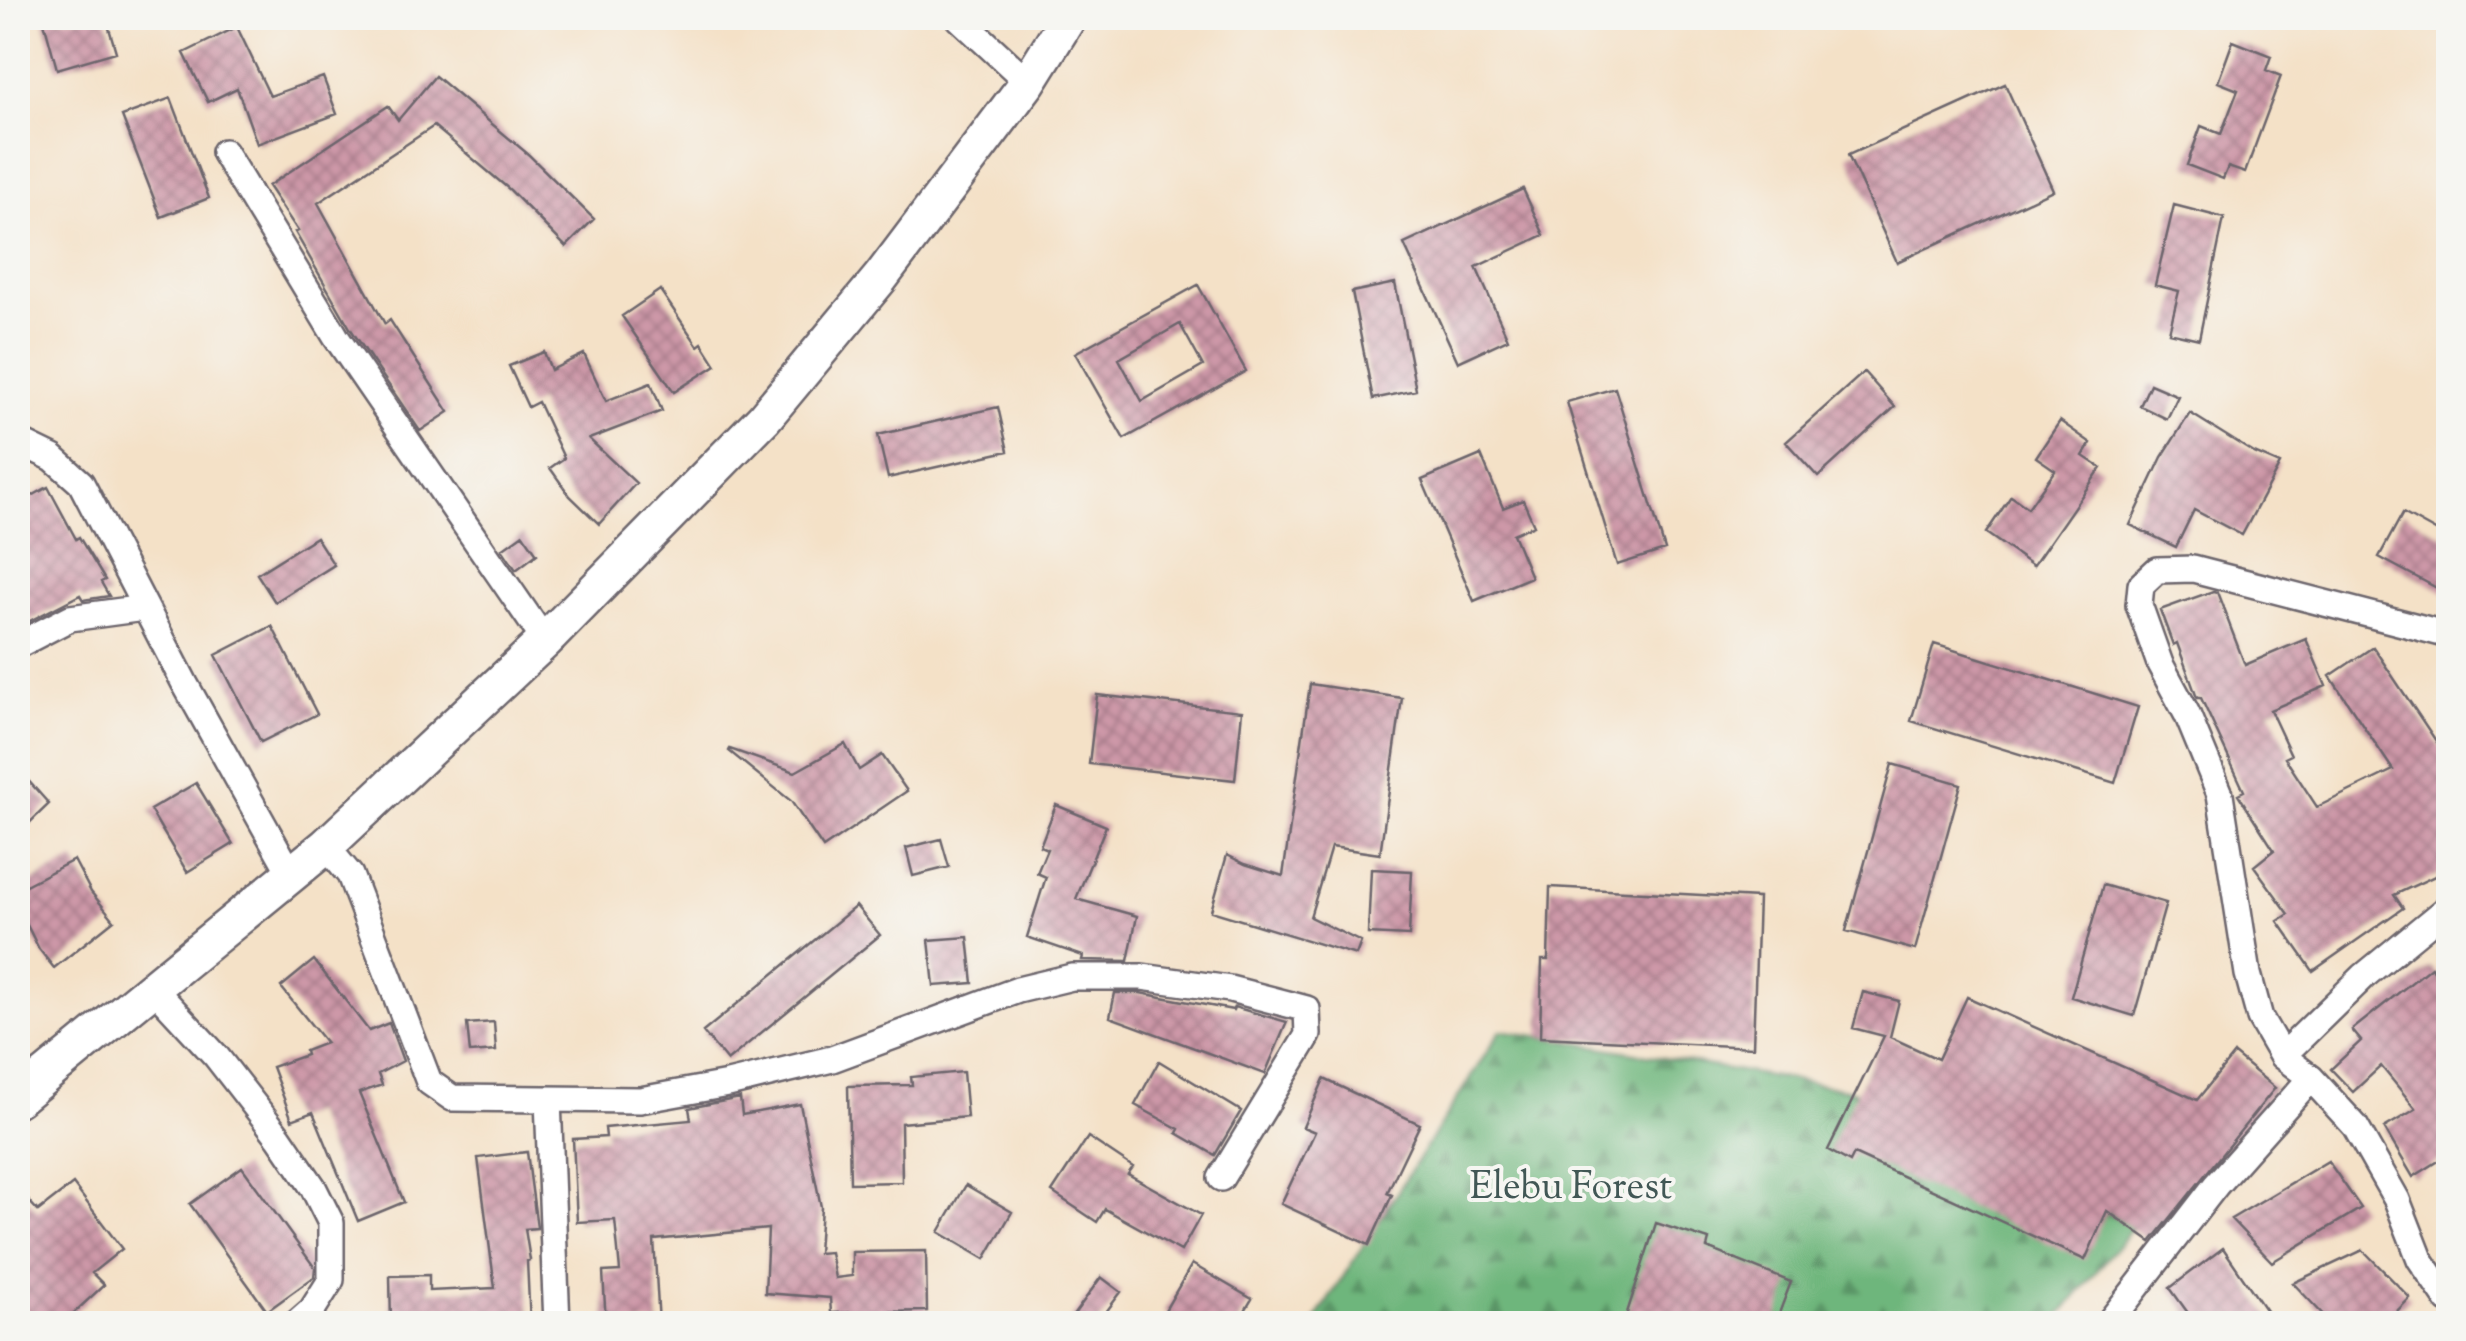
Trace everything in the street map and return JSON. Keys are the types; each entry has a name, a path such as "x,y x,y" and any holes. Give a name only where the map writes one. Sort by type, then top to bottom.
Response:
{"main road":[{"path":"18,1098 326,846 545,640 764,418 881,278 1028,82 1068,18"}],"street":[{"path":"959,18 1028,82"},
{"path":"224,152 336,337 545,640"},
{"path":"18,441 53,458 80,484 291,874"},
{"path":"2441,633 2194,569 2158,570 2141,585 2139,605 2160,664 2187,714 2220,794 2248,974 2260,1018 2282,1056 2311,1078 2355,1126 2397,1200 2420,1259 2448,1300"},
{"path":"18,645 70,618 144,608"},
{"path":"326,846 350,875 429,1082 452,1098 640,1100 832,1059 1018,990 1072,977 1142,977 1230,989 1307,1009 1308,1034 1221,1178"},
{"path":"2282,1056 2364,976 2448,907"},
{"path":"152,987 216,1056 279,1137 331,1223 332,1280 312,1310 296,1324"},
{"path":"2111,1322 2216,1185 2311,1078"},
{"path":"548,1100 557,1324"}],"green space":[{"name":"Elebu Forest","path":"1501,1030 1851,1090 2134,1226 2054,1323 1313,1324"}],"building":[{"path":"43,18 106,18 116,52 57,69"},
{"path":"237,27 270,96 323,77 337,114 257,144 237,88 208,102 184,53"},
{"path":"2233,41 2271,56 2266,70 2281,76 2245,173 2228,167 2223,179 2187,165 2201,126 2221,134 2238,90 2218,82"},
{"path":"435,76 529,155 594,219 566,247 510,190 434,126 318,203 385,324 390,320 449,412 420,431 350,328 295,232 298,231 268,186 388,106 398,120"},
{"path":"2005,84 2053,190 1897,262 1848,155"},
{"path":"171,98 209,198 161,217 122,116"},
{"path":"1523,189 1544,235 1476,267 1508,339 1458,362 1404,244"},
{"path":"2174,205 2224,218 2199,339 2169,332 2179,291 2155,285"},
{"path":"1395,283 1416,390 1373,399 1352,292"},
{"path":"1198,285 1246,371 1124,439 1075,353","holes":["1180,324 1203,366 1142,401 1119,359"]},
{"path":"660,290 698,346 702,343 716,365 674,392 622,316"},
{"path":"544,352 551,370 584,354 606,401 651,383 662,411 589,439 636,483 599,524 570,496 550,468 564,458 538,402 528,407 509,366"},
{"path":"1864,372 1895,407 1818,477 1786,442"},
{"path":"2150,384 2178,396 2167,419 2140,406"},
{"path":"1615,388 1665,550 1617,565 1567,402"},
{"path":"998,407 1008,451 888,478 878,435"},
{"path":"2190,413 2254,453 2280,464 2242,535 2194,510 2176,547 2130,525 2162,457"},
{"path":"2060,421 2091,443 2083,456 2101,468 2033,566 1986,533 2011,496 2028,508 2055,470 2036,457"},
{"path":"1481,455 1503,508 1523,500 1534,525 1513,534 1531,577 1474,601 1422,480"},
{"path":"48,487 76,539 79,537 105,580 101,582 109,596 83,600 80,595 18,627 18,504"},
{"path":"2403,513 2448,538 2448,594 2379,557"},
{"path":"523,534 537,554 516,570 502,549"},
{"path":"316,537 334,565 275,602 257,574"},
{"path":"2217,592 2245,665 2306,639 2326,686 2270,710 2291,755 2285,758 2317,807 2393,770 2330,676 2373,647 2440,747 2448,745 2448,870 2394,895 2403,908 2313,971 2278,921 2289,914 2254,866 2274,850 2238,794 2244,791 2201,698 2197,698 2160,610"},
{"path":"272,626 317,714 261,742 216,655"},
{"path":"1934,644 2138,707 2115,783 1911,721"},
{"path":"1310,684 1402,698 1380,854 1331,847 1310,917 1361,942 1356,955 1211,911 1227,855 1283,876"},
{"path":"1097,695 1242,711 1235,780 1089,764"},
{"path":"845,744 859,770 882,755 907,791 823,848 791,801 729,751 795,772"},
{"path":"1892,764 1961,784 1915,950 1846,931"},
{"path":"18,769 49,804 18,834"},
{"path":"196,783 233,844 187,872 150,810"},
{"path":"1056,805 1106,826 1076,899 1137,916 1128,961 1082,960 1083,956 1027,937 1046,877 1037,873 1047,849 1040,846"},
{"path":"941,839 949,867 913,876 906,848"},
{"path":"74,860 91,892 114,920 54,968 39,949 18,907 18,889"},
{"path":"1371,869 1412,871 1409,936 1368,934"},
{"path":"2103,885 2166,903 2134,1016 2071,997"},
{"path":"1550,887 1758,898 1753,1047 1540,1037 1542,960 1548,960"},
{"path":"856,906 880,935 727,1061 703,1032"},
{"path":"968,937 973,983 934,986 929,940"},
{"path":"314,960 369,1031 389,1023 403,1061 378,1074 382,1085 359,1093 404,1202 358,1221 313,1112 292,1120 272,1067 326,1043 281,987"},
{"path":"2431,967 2448,988 2448,1155 2413,1177 2384,1128 2416,1109 2381,1066 2353,1092 2331,1069 2361,1041 2352,1030"},
{"path":"1863,992 1899,1001 1890,1037 1938,1059 1967,997 2197,1100 2234,1054 2275,1088 2151,1242 2107,1211 2085,1260 1854,1154 1850,1162 1828,1150 1884,1036 1853,1028"},
{"path":"1115,993 1140,993 1233,1010 1234,1007 1287,1022 1265,1074 1110,1017"},
{"path":"494,1022 496,1051 470,1053 467,1024"},
{"path":"1159,1061 1241,1111 1215,1155 1135,1105"},
{"path":"963,1072 967,1117 901,1123 902,1182 850,1183 848,1086 912,1085 911,1077"},
{"path":"1324,1079 1420,1124 1387,1193 1392,1195 1369,1245 1281,1204 1315,1132 1303,1127"},
{"path":"740,1098 742,1115 800,1104 821,1207 818,1253 830,1252 835,1278 852,1276 852,1252 926,1251 927,1311 831,1313 830,1298 765,1293 768,1229 654,1240 659,1324 606,1324 603,1272 620,1271 615,1220 577,1222 573,1139 606,1137 605,1128 691,1120 689,1108"},
{"path":"1088,1137 1133,1167 1128,1174 1201,1215 1181,1251 1105,1209 1097,1222 1052,1192"},
{"path":"527,1152 537,1228 525,1229 530,1260 530,1324 391,1324 390,1276 429,1275 429,1291 495,1288 478,1158"},
{"path":"2328,1161 2361,1208 2272,1262 2231,1219"},
{"path":"242,1167 315,1268 314,1277 267,1311 190,1204"},
{"path":"73,1184 122,1249 92,1273 104,1285 62,1324 18,1324 18,1189 38,1211"},
{"path":"966,1185 1012,1212 985,1259 939,1232"},
{"path":"1656,1223 1709,1240 1707,1248 1791,1282 1775,1324 1639,1324 1625,1319"},
{"path":"2223,1248 2275,1324 2196,1324 2170,1288"},
{"path":"2363,1250 2410,1298 2384,1324 2332,1324 2293,1283"},
{"path":"1192,1264 1252,1299 1237,1324 1184,1324 1164,1312"},
{"path":"1101,1277 1121,1292 1097,1324 1067,1324"}]}
